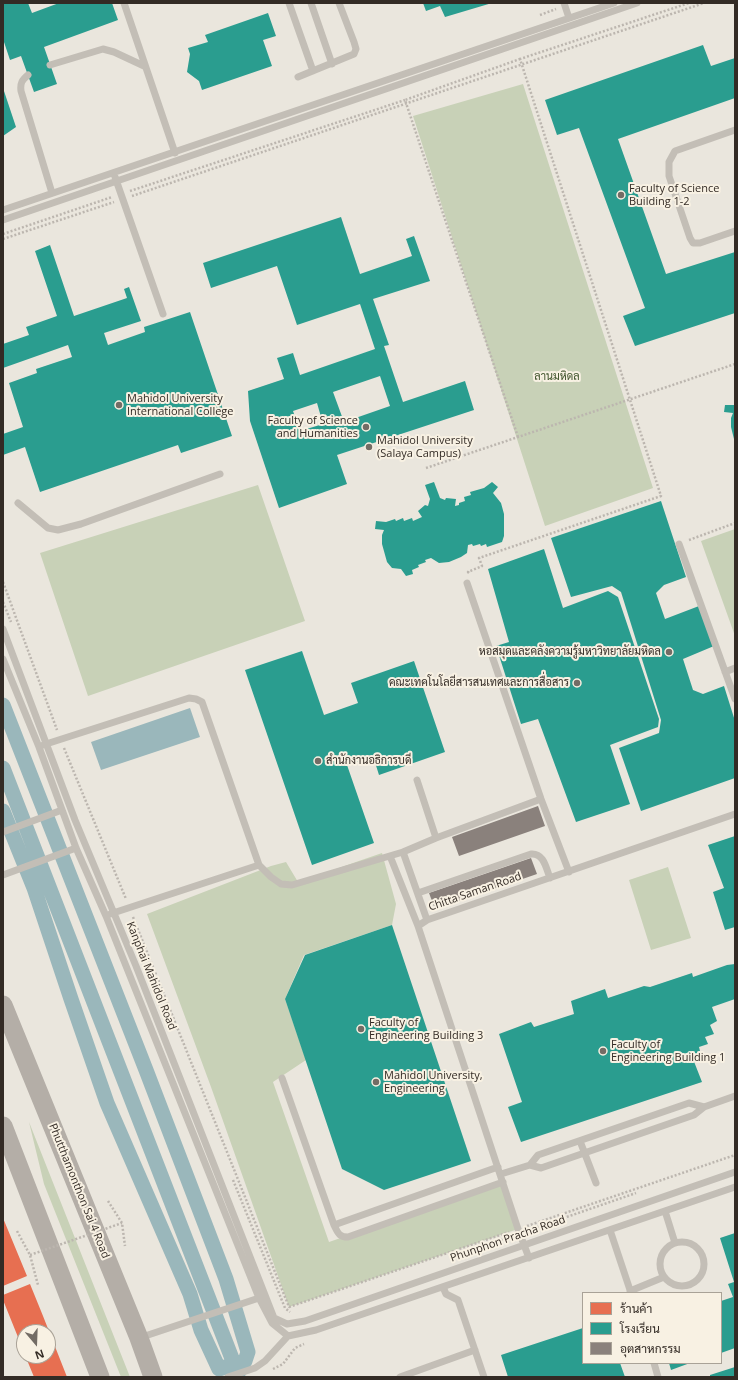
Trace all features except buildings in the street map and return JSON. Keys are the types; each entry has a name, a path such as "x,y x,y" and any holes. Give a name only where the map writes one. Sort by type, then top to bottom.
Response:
{"main road":[{"name":"Phutthamonthon Sai 4 Road","path":"3,1005 139,1338 153,1377"},
{"path":"3,1126 100,1377"}],"lane":[{"path":"124,3 144,66 175,153"},
{"path":"289,3 313,71"},
{"path":"311,3 332,64"},
{"path":"298,77 354,54 356,49 339,3"},
{"path":"564,3 569,18"},
{"path":"3,210 175,153 614,3"},
{"path":"3,220 637,3"},
{"path":"50,65 103,49 114,52 144,66"},
{"path":"28,75 20,85 21,91 52,193"},
{"path":"735,130 675,151 668,162 668,169 669,176 693,243 700,243 735,231"},
{"path":"114,173 163,314"},
{"path":"18,503 48,528 58,530 81,524 220,474"},
{"path":"679,544 735,699"},
{"path":"469,581 542,799 569,872"},
{"name":"Kanphai Mahidol Road","path":"3,629 75,820 139,974 267,1302 274,1318 287,1324"},
{"name":"Kanphai Mahidol Road","path":"3,659 39,746 76,848 106,916 259,1298 272,1323 288,1336"},
{"path":"725,672 735,668"},
{"path":"39,746 189,698 202,702 259,864 271,877 281,884 292,885 403,852 436,838 542,799"},
{"path":"417,780 436,838"},
{"path":"3,832 62,810"},
{"name":"Chitta Saman Road","path":"418,926 427,920 735,814"},
{"path":"3,875 76,848"},
{"path":"403,852 427,920"},
{"path":"418,893 537,853 542,857 550,878"},
{"path":"390,856 418,926 529,1258"},
{"path":"106,916 259,864"},
{"path":"282,1078 334,1226 338,1234 342,1237 348,1238 503,1182"},
{"path":"530,1164 541,1168 694,1115 704,1107 735,1096"},
{"path":"501,1174 530,1164 538,1155 689,1103 704,1107"},
{"path":"580,1141 596,1184"},
{"path":"334,1226 498,1167"},
{"name":"Phunphon Pracha Road","path":"287,1324 305,1321 735,1172"},
{"path":"228,1377 255,1368 265,1362 288,1336 316,1330 735,1187"},
{"path":"665,1211 675,1243"},
{"path":"610,1230 630,1292 664,1277"},
{"path":"686,1242 696,1246 702,1255 704,1266 700,1276 692,1284 683,1290 672,1284 664,1277 659,1264 664,1251 675,1243 686,1242"},
{"path":"443,1287 446,1294 458,1300 484,1377"},
{"path":"139,1338 259,1298"},
{"path":"400,1377 474,1350"},
{"path":"654,1364 658,1377"}],"path":[{"path":"3,239 689,3"},
{"path":"3,234 122,197 522,65 704,3"},
{"path":"469,581 468,572 482,566 479,558 661,496 520,60"},
{"path":"405,100 518,437"},
{"path":"426,468 735,364"},
{"path":"679,544 735,523"},
{"path":"3,582 60,739 289,1307"},
{"path":"3,602 11,624"},
{"path":"231,1175 285,1308 289,1312 297,1312"},
{"path":"482,1247 642,1191"},
{"path":"108,1201 122,1223 125,1246"},
{"path":"30,1255 122,1223"},
{"path":"17,1231 30,1255 38,1285"}],"green space":[{"name":"ลานมหิดล","path":"523,84 653,488 545,526 413,116"},
{"path":"258,485 305,621 88,696 40,553"},
{"path":"735,529 735,636 701,541"},
{"path":"382,853 396,904 392,925 304,955 285,999 306,1060 273,1082 329,1242 503,1182 518,1229 289,1307 211,1087 147,914 271,866 286,862 298,882"},
{"path":"668,867 691,938 651,950 629,880"},
{"path":"29,1122 130,1377 121,1377 44,1184"}],"water":[{"path":"190,708 200,737 101,770 91,742"}],"waterway":[{"path":"3,705 226,1279 248,1352 245,1361 219,1369 201,1330 190,1294 107,1103 34,888 3,811"},
{"path":"3,768 238,1374"}],"place":[{"name":"Faculty of Science Building 1-2","path":"621,195"},
{"name":"Mahidol University International College","path":"119,405"},
{"name":"Faculty of Science and Humanities","path":"366,427"},
{"name":"Mahidol University (Salaya Campus)","path":"369,447"},
{"name":"หอสมุดและคลังความรู้มหาวิทยาลัยมหิดล","path":"669,652"},
{"name":"คณะเทคโนโลยีสารสนเทศและการสื่อสาร","path":"577,683"},
{"name":"สำนักงานอธิการบดี","path":"318,761"},
{"name":"Faculty of Engineering Building 3","path":"361,1029"},
{"name":"Faculty of Engineering Building 1","path":"603,1051"},
{"name":"Mahidol University, Engineering","path":"376,1082"}]}
